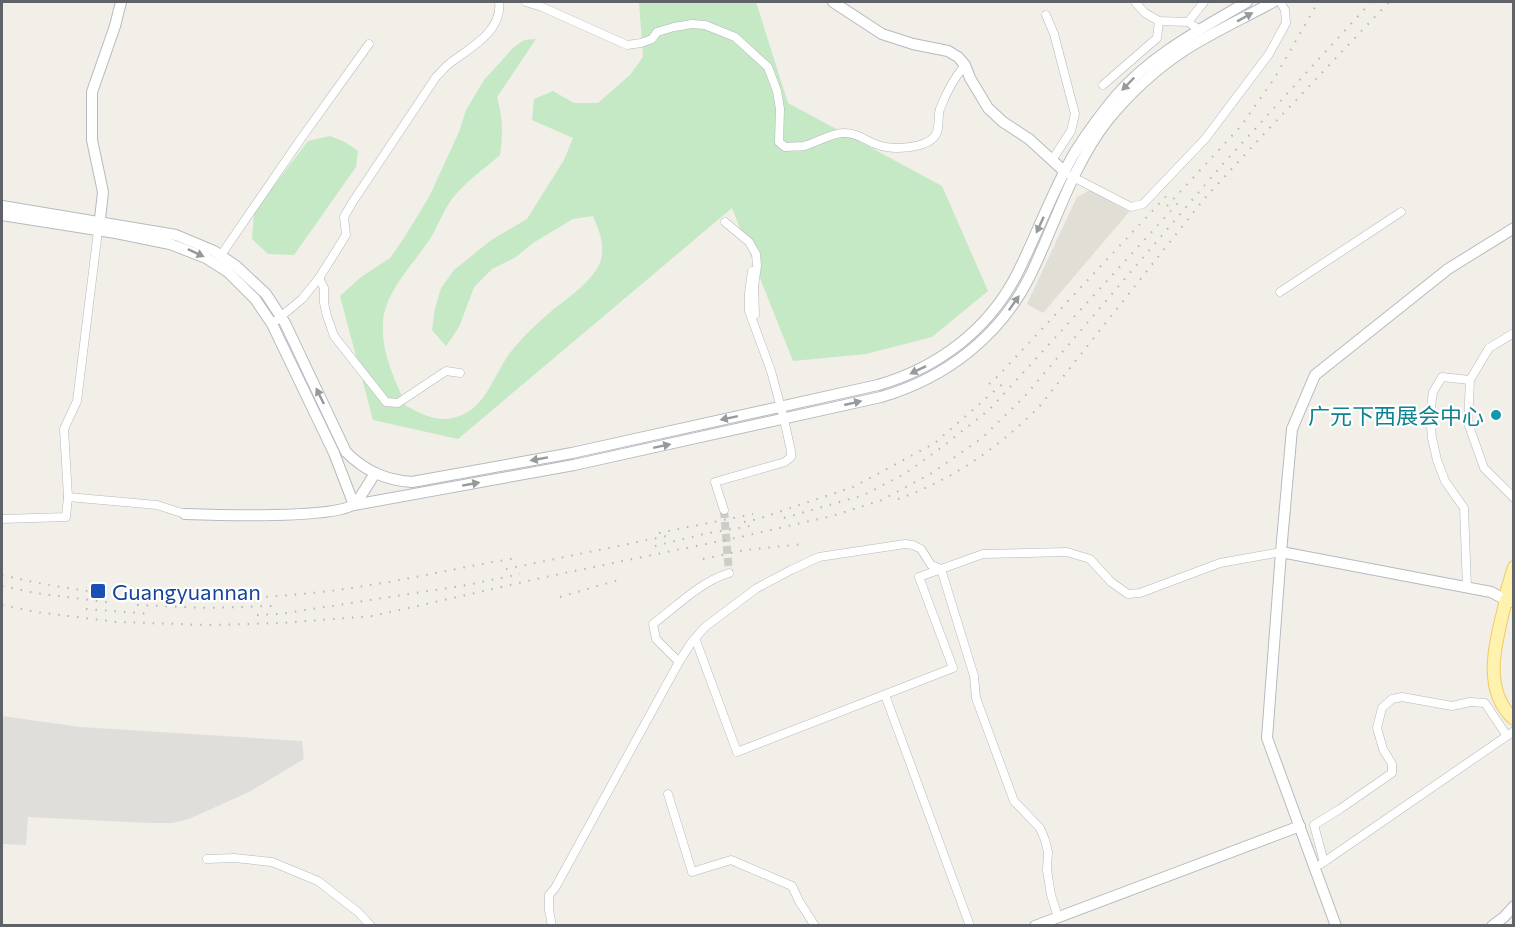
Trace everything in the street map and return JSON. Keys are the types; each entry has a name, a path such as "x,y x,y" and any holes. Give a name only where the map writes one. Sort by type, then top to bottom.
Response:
{"main road":[{"path":"99,226 103,192 92,140 92,92 122,2"},
{"path":"833,2 882,34 913,44 948,51 957,57 964,64 988,108 1003,122 1029,139 1069,174"},
{"path":"2,215 176,235 201,244 221,255 257,284 273,303 346,452 359,464 375,473 393,480 412,482 572,453 781,407 893,381 935,362 961,344 983,322 1009,288 1069,174 1108,120 1134,92 1171,59 1196,44 1209,29 1247,2"},
{"path":"185,514 276,515 336,511 354,505 574,465 784,419 912,387 941,372 968,353 992,331 1020,295 1032,273 1076,151 1122,90 1164,53 1209,29 1273,2"},
{"path":"2,206 99,226 170,244 206,258 228,272 247,290 272,324 334,453 354,505"},
{"path":"1336,926 1319,865 1300,826 1267,738 1292,429 1316,375 1448,269 1514,228"},
{"path":"354,505 375,473"},
{"path":"1281,552 1510,595"},
{"path":"1514,567 1493,668 1499,701 1514,719"},
{"path":"1035,926 1300,826"},
{"path":"1492,926 1514,906"}],"street":[{"path":"272,324 302,299 319,278 346,235 344,217 352,203 436,77 483,39 497,21 500,13 499,2"},
{"path":"526,2 627,45 652,39 657,32 692,24 705,25 735,37 768,67 777,91 780,109 779,142 785,147 803,146 843,132 886,148 924,145 932,140 937,132 939,112 955,77 964,64"},
{"path":"1135,2 1145,13 1159,21 1188,22 1209,29"},
{"path":"1188,22 1204,2"},
{"path":"1069,174 1131,207 1143,204 1205,139 1269,54 1286,23 1285,10 1280,2"},
{"path":"1046,15 1054,34 1076,114 1071,131 1052,160"},
{"path":"1103,85 1157,38 1159,21"},
{"path":"221,255 305,132 369,44"},
{"path":"1280,292 1401,212"},
{"path":"724,510 715,482 785,462 791,457 781,407 758,331 753,298 757,266 756,254 749,242 725,222"},
{"path":"2,519 66,517 68,497 64,429 77,401 99,226"},
{"path":"752,271 748,305 751,318 758,331"},
{"path":"319,278 324,288 324,303 334,336 386,402 398,403 446,371 460,373"},
{"path":"1514,333 1489,348 1470,380 1468,423 1484,468 1514,498"},
{"path":"1467,587 1464,508 1445,481 1437,460 1430,415 1433,392 1442,377 1470,380"},
{"path":"68,497 157,505 185,514"},
{"path":"552,926 549,895 555,888 679,662 705,627 757,588 819,557 905,544 921,549 931,566 941,569"},
{"path":"695,638 737,752 952,668 919,577 983,554 1067,552 1090,559 1111,582 1128,594 1140,593 1220,562 1281,552"},
{"path":"941,569 974,676 976,698 1014,801 1040,828 1045,840 1051,895 1058,917"},
{"path":"679,662 656,639 653,624 705,584 729,573"},
{"path":"885,695 970,926"},
{"path":"1402,697 1452,706 1470,702 1485,703 1510,734 1319,865 1314,825 1392,774 1392,764 1383,749 1377,728 1382,708 1392,699 1402,697"},
{"path":"668,794 692,872 730,860 772,877 792,886 814,926"},
{"path":"207,859 234,858 272,862 318,881 358,912 371,926"}],"shaded area":[{"path":"1090,190 1129,212 1043,313 1027,304 1077,197"},
{"path":"2,716 80,727 302,741 304,759 249,792 189,819 172,823 148,823 28,817 26,845 2,844"}],"green space":[{"path":"639,2 756,2 788,103 942,186 988,291 932,337 866,354 793,361 732,208 458,439 373,420 340,296 361,277 390,258 429,197 459,132 466,110 484,80 514,47 524,40 536,39 497,97 502,126 500,155 452,199 430,239 394,290 385,312 383,334 386,355 406,406 428,416 443,419 458,417 472,409 488,390 508,356 521,340 594,274 601,260 602,243 593,216 573,219 533,243 516,257 492,269 474,287 459,327 446,346 432,330 441,288 454,270 490,241 527,219 564,160 573,138 532,120 534,99 553,91 574,103 598,103 630,75 643,57"},
{"path":"330,136 358,151 356,167 294,255 268,254 252,239 254,212 308,141"}],"tunnel":[{"path":"724,510 729,573"}],"railway":[{"path":"1167,206 1241,126 1274,79 1318,2"},
{"path":"2,605 36,612 117,622 209,625 281,623 373,616 550,576 740,537 832,516 882,500 932,473 982,438 1024,397 1222,165 1371,2"},
{"path":"898,499 937,482 973,461 1007,436 1039,407 1204,199 1389,2"},
{"path":"989,384 1170,192"},
{"path":"784,518 864,495 906,473 990,409 1179,202"},
{"path":"744,522 853,487 935,443 1007,380"},
{"path":"659,533 753,514"},
{"path":"655,546 755,525"},
{"path":"506,569 667,536"},
{"path":"703,559 745,550 803,544"},
{"path":"2,575 45,584 136,596 229,598 275,596 364,586 517,558"},
{"path":"257,615 280,614 467,585 520,574"},
{"path":"560,597 622,579"},
{"path":"2,586 35,593 113,603"},
{"path":"137,605 208,608 272,606"},
{"path":"86,609 152,614"}],"place":[{"name":"广元下西展会中心","path":"1496,415"},
{"name":"Guangyuannan","path":"98,591"}]}
